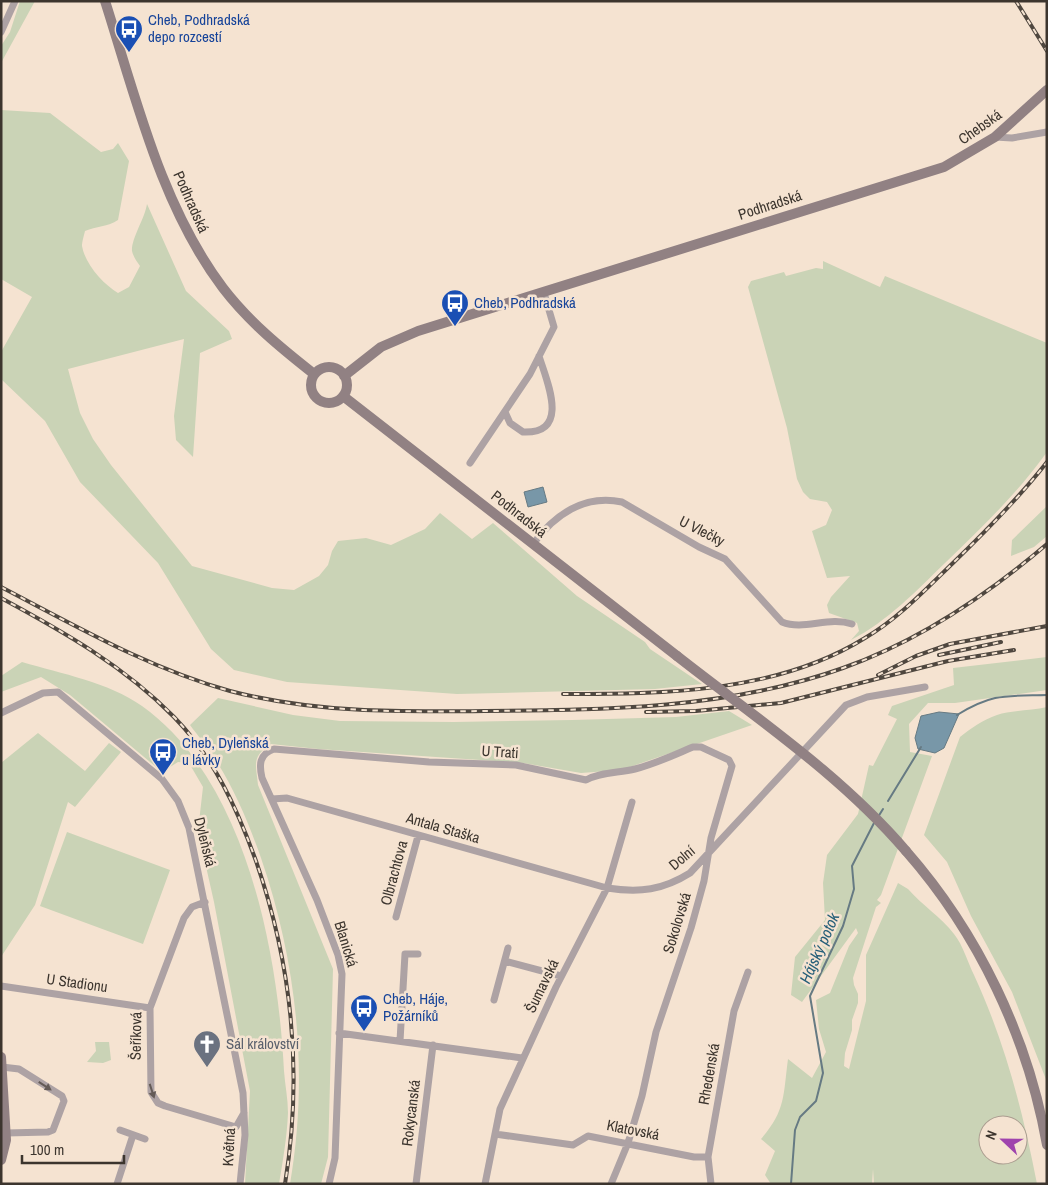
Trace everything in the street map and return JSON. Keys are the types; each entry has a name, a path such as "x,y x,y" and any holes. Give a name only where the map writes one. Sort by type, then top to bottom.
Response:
{"main road":[{"name":"Podhradská","path":"105,1 167,189 186,232 234,302 268,337 314,374"},
{"name":"Chebská","path":"920,175 963,158 995,137 1047,90"},
{"name":"Podhradská","path":"344,376 373,352 406,335 920,175"},
{"path":"332,367 344,376 347,386 343,396 330,403 317,399 311,385 314,374 320,369 332,367"},
{"name":"Podhradská","path":"343,396 844,787 886,828 954,914 997,990 1025,1058 1047,1145"},
{"path":"1,1057 6,1133 6,1147 1,1160"}],"street":[{"path":"1,32 15,1"},
{"path":"995,137 1012,138 1047,132"},
{"path":"470,463 540,356 554,327 544,292"},
{"path":"505,412 510,423 523,432 536,431 548,423 554,406 540,356"},
{"name":"U Vlečky","path":"533,544 552,520 562,513 609,499 622,502 691,542 725,559 782,622 790,625 832,620 852,624"},
{"path":"707,857 840,712 856,700 924,687"},
{"name":"Dyleňská","path":"2,712 43,693 58,692 162,778 178,801 187,822 243,1093 245,1112"},
{"name":"U Trati","path":"263,756 274,749 429,762 516,765 586,780 594,776 645,766 693,747 701,747 729,760"},
{"name":"Blanická","path":"263,756 260,770 317,900 341,964 336,1149 329,1184"},
{"name":"Dolní","path":"607,888 638,892 663,888 690,873 707,857 732,766 729,760"},
{"name":"Antala Staška","path":"272,799 287,798 607,888"},
{"name":"Šumavská","path":"485,1184 500,1109 561,976 607,888 632,802"},
{"name":"Olbrachtova","path":"396,917 418,836"},
{"name":"Sokolovská","path":"611,1184 628,1143 642,1096 656,1032 691,928 704,881 707,857"},
{"name":"Šeříková","path":"204,902 192,907 184,918 150,1008 150,1085 154,1098 164,1106 236,1127 245,1135"},
{"path":"494,1000 508,948"},
{"path":"400,1041 405,954 418,954"},
{"path":"505,961 561,976"},
{"name":"Rhedenská","path":"711,1184 708,1157 734,1011 748,972"},
{"name":"U Stadionu","path":"1,986 150,1008"},
{"path":"339,1033 522,1058"},
{"name":"Rokycanská","path":"416,1184 433,1046"},
{"path":"2,1067 19,1069 62,1096 64,1101 53,1130 48,1132 6,1133"},
{"path":"236,1127 245,1112"},
{"name":"Květná","path":"240,1184 245,1135 245,1112"},
{"path":"120,1130 145,1139"},
{"name":"Klatovská","path":"495,1134 573,1145 588,1136 694,1157 708,1157"},
{"path":"118,1184 133,1135"}],"green space":[{"path":"20,1 35,1 1,63 1,46 10,32"},
{"path":"1,110 50,113 101,152 113,149 118,143 129,161 118,220 85,231 82,246 87,260 101,279 118,293 129,287 140,266 133,255 132,246 147,204 186,291 229,331 232,339 200,353 193,457 176,440 174,416 184,339 68,369 80,413 93,439 111,465 192,566 272,588 294,590 319,576 328,565 332,551 338,541 366,538 391,545 425,529 440,513 472,539 493,523 577,596 645,642 650,649 702,684 655,689 457,694 287,682 234,670 211,649 158,563 80,482 45,421 1,379 1,352 32,297 1,279"},
{"path":"823,261 880,287 885,276 1047,343 1047,452 1021,485 971,538 901,605 877,624 851,640 859,631 857,623 829,613 827,605 831,597 850,576 827,578 812,531 826,525 832,510 827,502 810,499 803,492 797,479 787,428 748,287 751,281 784,272 786,276 816,268 823,269"},
{"path":"1047,506 1047,536 1034,547 1011,556 1012,540"},
{"path":"1047,657 1047,690 955,703 928,703 909,724 910,752 932,756 881,895 877,900 881,903 876,907 853,978 858,994 858,1003 852,1020 852,1030 845,1053 844,1066 849,1069 866,1001 866,955 898,883 908,889 957,938 985,1000 1012,1078 1022,1115 978,1115 978,1165 1028,1165 1028,1140 1037,1184 874,1184 873,1169 872,1184 771,1184 765,1175 775,1151 761,1139 779,1111 784,1093 788,1059 812,1078 826,1052 819,1029 816,1000 830,993 849,946 858,933 856,928 802,1002 791,995 795,957 825,920 823,883 827,855 858,814 869,765 873,766 897,719 888,715 892,706 954,685 953,668"},
{"path":"22,662 100,685 142,706 178,738 207,778 231,823 250,872 264,923 274,974 288,1102 286,1140 279,1184 245,1184 250,1091 214,902 198,831 203,787 189,763 178,762 162,772 70,695 41,677 1,692 1,676"},
{"path":"218,698 293,715 340,721 572,720 676,717 729,711 752,725 621,770 581,773 523,763 271,744 260,753 256,762 258,785 333,969 328,1157 321,1184 290,1184 296,1143 299,1060 291,978 283,938 261,858 241,807 212,755 190,725"},
{"path":"1047,707 1047,1082 1012,992 971,916 947,862 924,835 960,737 977,724 997,715"},
{"path":"38,733 85,771 109,743 121,752 75,807 68,802 35,905 1,957 1,763"},
{"path":"67,832 170,870 143,944 40,906"},
{"path":"95,1042 109,1042 111,1060 103,1063 87,1062 96,1051"}],"water":[{"path":"543,487 547,502 528,507 524,492"},
{"path":"939,712 959,714 944,748 935,753 918,749 915,738 921,716"}],"waterway":[{"name":"Hájský potok","path":"957,715 990,699 1021,695 1047,695"},
{"name":"Hájský potok","path":"888,801 921,747"},
{"name":"Hájský potok","path":"878,817 883,809"},
{"name":"Hájský potok","path":"791,1184 795,1130 800,1117 816,1101 823,1073 810,996 843,926 854,889 852,866 874,823"}],"railway":[{"path":"1016,1 1047,51"},
{"path":"563,694 641,693 719,687 795,670 831,656 865,638 912,603 1002,514 1047,462"},
{"path":"1,587 113,645 170,671 230,691 262,698 293,704 356,710 576,710 666,704 756,692 800,682 843,668 898,645 925,631 1000,582 1047,544"},
{"path":"1,598 70,637 135,682 174,717 188,733 201,749 223,784 241,822 256,861 268,900 286,980 291,1020 293,1102 285,1184"},
{"path":"878,675 916,656 950,644 1047,626"},
{"path":"939,655 1001,642"},
{"path":"646,712 696,711 781,703 948,661 1014,650"}],"place":[{"name":"Cheb, Podhradská depo rozcestí","path":"129,53"},
{"name":"Cheb, Podhradská","path":"455,327"},
{"name":"Cheb, Dyleňská u lávky","path":"163,776"},
{"name":"Cheb, Háje, Požárníků","path":"364,1032"},
{"name":"Sál království","path":"207,1068"}]}
